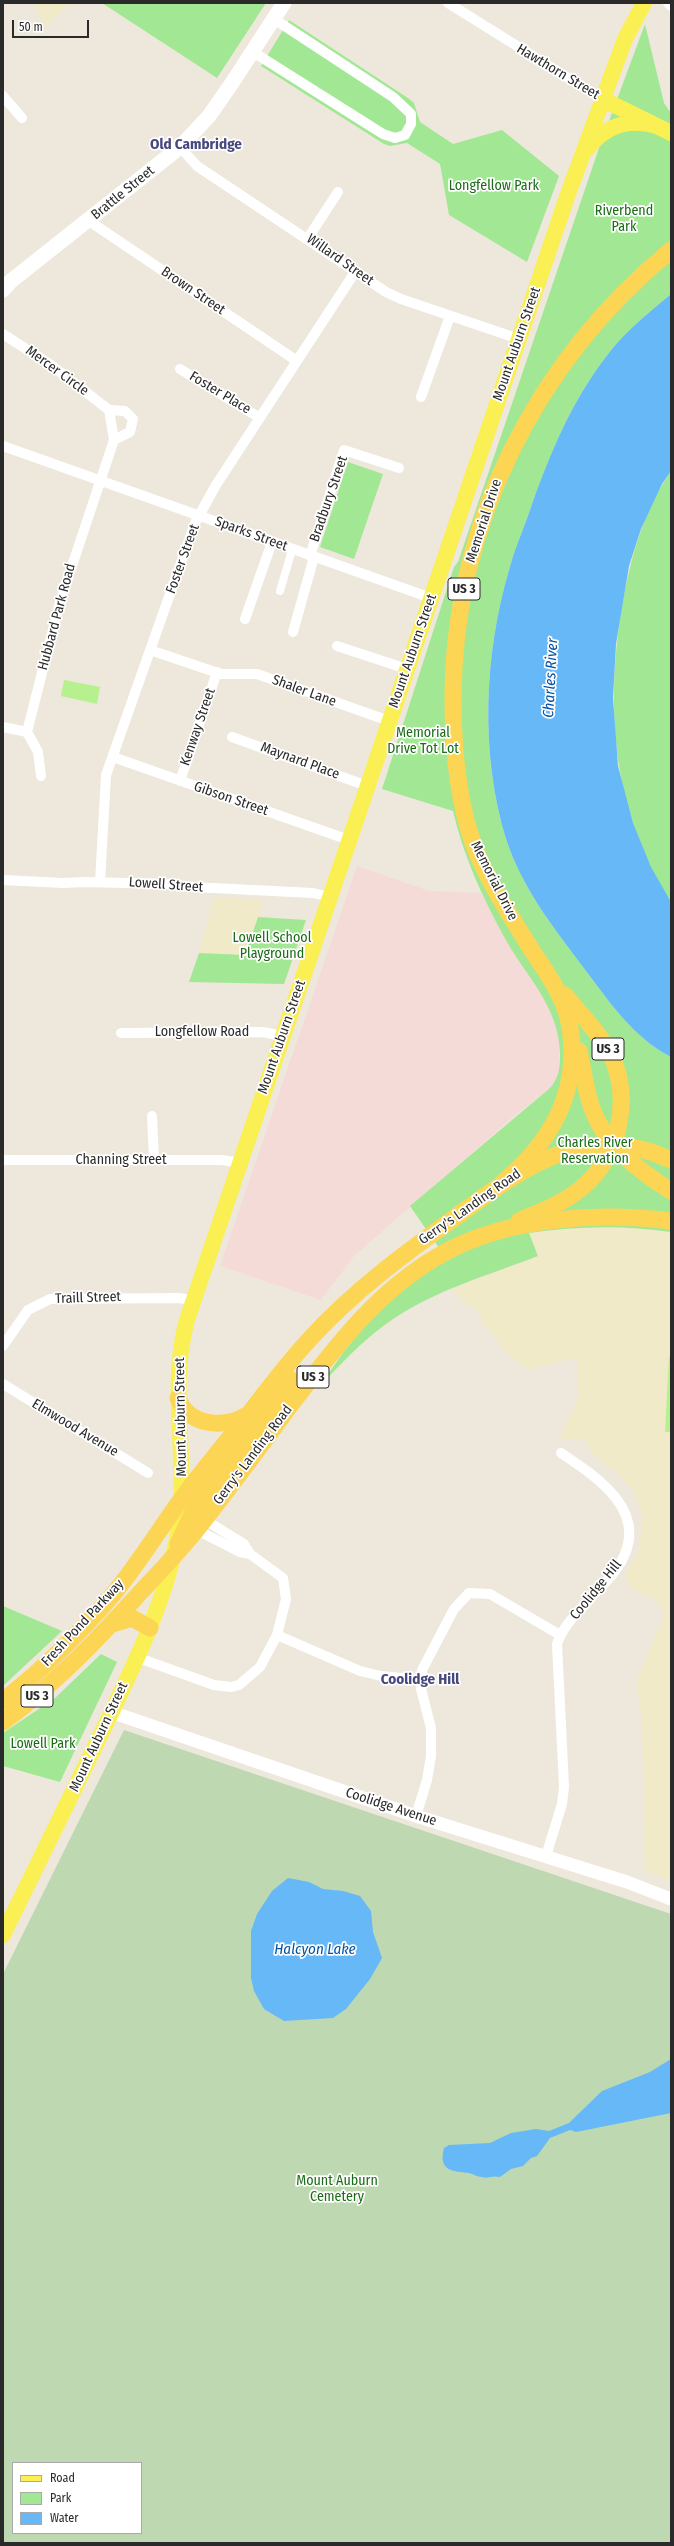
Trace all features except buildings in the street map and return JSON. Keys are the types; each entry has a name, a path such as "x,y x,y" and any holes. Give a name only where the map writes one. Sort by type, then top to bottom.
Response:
{"highway":[{"name":"Memorial Drive","path":"547,972 488,875 474,845 462,802 456,766 453,710 454,661 462,601 474,546 490,500 509,454 535,404 562,364 597,321 622,294 671,250"},
{"name":"US 3","path":"502,1183 539,1146 562,1109 568,1091 572,1068 569,1018 547,972"},
{"name":"US 3","path":"486,1236 561,1201 578,1191 599,1170 612,1144 621,1103 614,1064 605,1045 547,972"},
{"path":"569,1018 579,1050 592,1108 601,1128 612,1144 635,1166 671,1191"},
{"name":"Gerry's Landing Road","path":"182,1499 308,1341 360,1289 390,1264 502,1183 554,1154 581,1147 612,1144 638,1148 671,1160"},
{"name":"Gerry's Landing Road","path":"173,1557 201,1525 328,1358 370,1309 428,1263 451,1249 486,1236 527,1226 582,1217 627,1217 671,1221"},
{"path":"173,1557 186,1526 202,1498 322,1336 360,1289"},
{"path":"178,1398 188,1414 213,1424 234,1422 250,1412"},
{"name":"Fresh Pond Parkway","path":"3,1701 61,1649 100,1609 135,1566 182,1499"},
{"name":"Fresh Pond Parkway","path":"3,1722 56,1680 112,1624 173,1557"},
{"path":"112,1624 132,1618 150,1628"}],"main road":[{"name":"Brattle Street","path":"3,290 11,281 89,221 180,147 209,116 253,52 284,3"},
{"name":"Mount Auburn Street","path":"3,1935 111,1712 150,1628 163,1594 173,1557 182,1499 183,1467 178,1398 180,1349 193,1300 580,160 628,31 644,3"},
{"name":"Hawthorn Street","path":"602,99 664,130"},
{"path":"580,160 595,140 611,127 636,122 664,130"}],"street":[{"path":"668,3 671,6"},
{"name":"Hawthorn Street","path":"454,5 602,99"},
{"path":"253,52 382,134 395,138 405,135 411,124 411,114 393,97 274,19"},
{"path":"3,96 22,118"},
{"name":"Willard Street","path":"180,147 197,166 308,238 355,272 396,297 518,339"},
{"path":"308,238 338,192"},
{"name":"Brown Street","path":"89,221 297,361"},
{"name":"Foster Street","path":"100,882 104,785 150,650 199,515 355,272"},
{"path":"421,397 450,316"},
{"name":"Mercer Circle","path":"3,334 51,365 109,410 125,411 133,418 130,432 114,440"},
{"name":"Foster Place","path":"180,369 260,418"},
{"path":"101,481 114,440 109,410"},
{"name":"Sparks Street","path":"3,446 199,515 292,550 431,598"},
{"name":"Bradbury Street","path":"312,557 344,450 399,468"},
{"name":"Hubbard Park Road","path":"27,732 60,602 78,542 101,481"},
{"path":"245,619 272,542"},
{"path":"280,591 292,550"},
{"path":"293,632 312,557"},
{"path":"337,646 407,669"},
{"name":"Shaler Lane","path":"150,650 225,674 257,674 389,721"},
{"name":"Kenway Street","path":"180,781 217,672"},
{"path":"3,727 27,732 38,752 41,776"},
{"name":"Maynard Place","path":"232,737 367,786"},
{"name":"Gibson Street","path":"113,757 349,840"},
{"name":"Lowell Street","path":"3,880 63,884 100,882 172,884 193,887 313,893 330,897"},
{"name":"Longfellow Road","path":"121,1033 263,1032 282,1036"},
{"path":"152,1116 154,1159"},
{"name":"Channing Street","path":"3,1160 154,1159 222,1160 240,1163"},
{"name":"Traill Street","path":"3,1346 28,1310 50,1299 179,1298 193,1300"},
{"name":"Elmwood Avenue","path":"3,1384 148,1472"},
{"name":"Coolidge Hill","path":"546,1856 562,1804 564,1787 556,1651 560,1635 616,1570 625,1553 628,1533 623,1507 613,1492 584,1468 561,1453"},
{"path":"136,1657 214,1685 231,1687 246,1681 256,1672 266,1657 277,1635 286,1599 285,1583 278,1573 250,1554 240,1552 201,1525"},
{"path":"416,1816 427,1780 431,1756 431,1728 420,1680 426,1660 454,1609 469,1593 490,1594 560,1635"},
{"path":"277,1635 360,1671 381,1676 420,1680"},
{"name":"Coolidge Avenue","path":"111,1712 416,1816 546,1856 671,1899"}],"shaded area":[{"path":"34,3 69,3 46,28"},
{"path":"357,866 429,891 482,893 504,936 544,996 555,1019 560,1037 559,1067 557,1079 550,1088 512,1118 354,1256 321,1300 220,1266"},
{"path":"214,897 261,900 260,918 258,918 245,955 199,953"},
{"path":"581,1227 624,1227 671,1232 671,1881 645,1871 642,1724 636,1681 665,1613 654,1599 630,1588 625,1577 639,1548 642,1520 640,1507 633,1490 618,1474 595,1457 585,1440 559,1439 575,1406 578,1391 577,1357 529,1370 509,1355 480,1320 482,1318 471,1304 469,1307 452,1289 538,1256 529,1233"}],"green space":[{"path":"102,3 266,3 217,78"},
{"name":"Longfellow Park","path":"289,20 408,98 414,103 420,122 453,144 502,130 559,176 527,262 449,215 440,164 407,143 390,146 384,144 261,66"},
{"name":"Charles River Reservation","path":"645,24 664,103 671,113 671,294 627,332 605,358 582,392 554,446 509,570 494,636 488,704 492,773 498,807 506,839 529,890 602,993 622,1017 644,1039 671,1057 671,1232 635,1228 600,1227 529,1233 538,1256 440,1293 403,1312 368,1338 320,1386 342,1354 382,1304 446,1258 410,1206 550,1088 558,1072 560,1054 554,1020 539,992 503,935 488,905 474,875 462,843 453,811 382,789 454,567 458,562 599,148"},
{"path":"348,462 383,474 354,559 320,547"},
{"path":"671,471 671,902 652,869 637,834 626,799 619,762 615,725 614,688 616,650 628,576 638,539 645,521 652,504"},
{"path":"64,680 100,687 97,704 61,696"},
{"name":"Lowell School Playground","path":"258,917 306,920 284,984 189,982 199,953 245,955"},
{"path":"669,1357 671,1357 671,1432 665,1432"},
{"path":"3,1606 62,1631 3,1686"},
{"name":"Lowell Park","path":"101,1654 117,1662 60,1782 3,1766 3,1733 55,1698"},
{"name":"Mount Auburn Cemetery","path":"124,1730 671,1914 671,2543 3,2543 3,1974"}],"water":[{"name":"Charles River","path":"671,294 671,471 662,484 641,529 629,566 616,644 613,698 618,766 633,823 651,867 671,902 671,1057 644,1039 622,1017 550,922 529,890 506,839 498,807 492,773 488,704 494,636 509,570 554,446 582,392 605,358 627,332"},
{"name":"Halcyon Lake","path":"288,1878 309,1882 323,1889 343,1891 360,1896 371,1911 373,1932 382,1958 370,1979 346,2009 333,2018 284,2021 264,2009 254,1991 251,1978 251,1931 257,1914 272,1891"},
{"path":"671,2059 671,2113 576,2132 570,2130 550,2138 537,2156 531,2158 523,2166 511,2169 500,2177 495,2176 486,2178 452,2170 445,2165 443,2161 444,2148 449,2145 490,2143 511,2133 536,2129 549,2131 569,2123 602,2091 650,2072"}],"district":[{"name":"Old Cambridge","path":"196,145"},
{"name":"Coolidge Hill","path":"420,1680"}],"park label":[{"name":"Riverbend Park","path":"624,220"},
{"name":"Memorial Drive Tot Lot","path":"423,742"}]}
